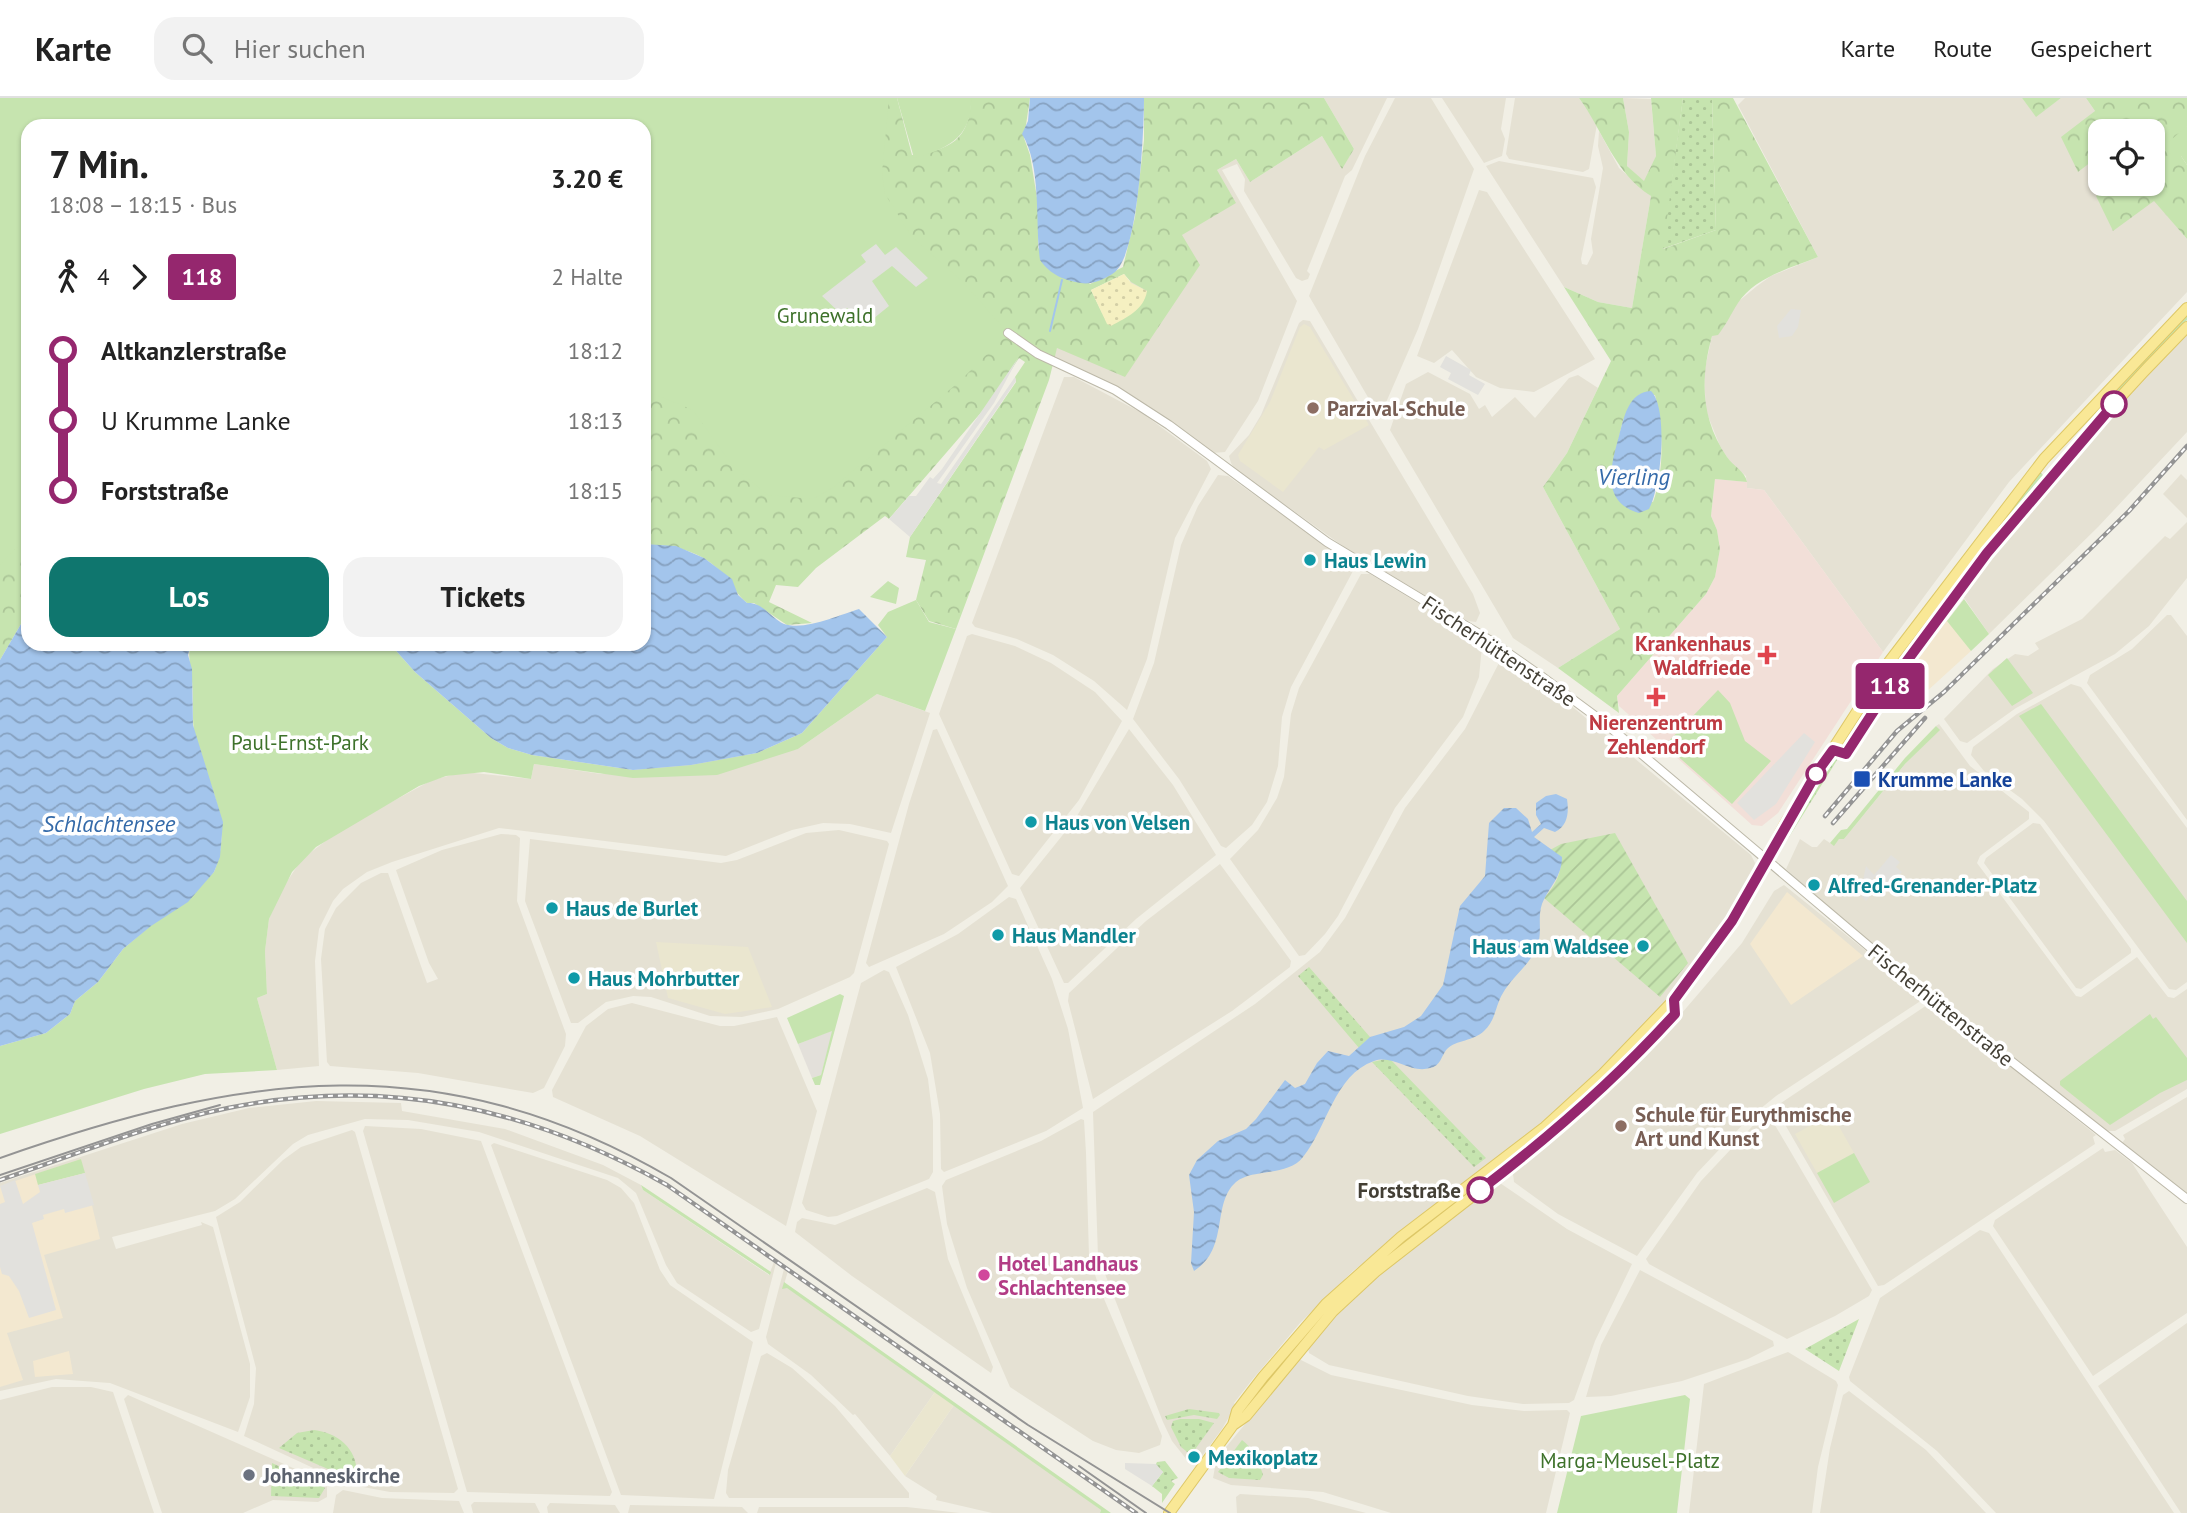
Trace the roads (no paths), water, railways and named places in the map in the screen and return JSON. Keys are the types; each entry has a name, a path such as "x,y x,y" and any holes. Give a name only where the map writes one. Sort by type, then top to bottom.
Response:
{"main road":[{"path":"1233,1425 1237,1411 1263,1377 1326,1304 1401,1237 1545,1127 1604,1074 1674,1000 1732,921 1765,860 1889,662 2044,459 2187,308"},
{"path":"1833,750 1846,754 1901,669 1987,553 2056,469 2187,327"},
{"path":"1169,1513 1233,1425 1246,1416 1333,1311 1375,1272 1552,1135 1611,1082 1675,1014 1674,1000"}],"street":[{"name":"Fischerhüttenstraße","path":"1008,333 1038,354 1115,390 1169,425 1327,542 1505,650 1606,724 1923,992 2187,1199"}],"water":[{"path":"1030,98 1144,98 1138,190 1130,241 1115,272 1098,281 1085,283 1063,278 1049,270 1040,260 1033,162 1022,134 1028,121"},
{"name":"Vierling","path":"1651,391 1657,400 1660,414 1660,467 1649,509 1639,513 1618,500 1611,481 1612,470 1628,407 1637,396"},
{"path":"651,544 676,546 704,558 732,579 738,595 747,603 758,605 784,624 812,624 859,609 887,637 802,733 757,753 691,765 633,770 532,755 508,748 491,738 415,672 396,651 651,651"},
{"name":"Schlachtensee","path":"21,624 21,651 189,651 193,725 223,822 220,857 214,872 188,902 151,926 123,949 98,982 75,1001 70,1014 46,1033 0,1046 0,660"},
{"path":"1556,794 1567,799 1568,814 1565,822 1555,832 1544,828 1534,837 1562,857 1560,870 1542,904 1540,936 1534,953 1503,993 1488,1027 1475,1037 1451,1046 1434,1067 1415,1068 1381,1060 1360,1068 1340,1090 1303,1157 1288,1167 1243,1178 1228,1191 1217,1239 1205,1261 1194,1271 1191,1263 1194,1212 1189,1175 1197,1160 1218,1141 1246,1129 1285,1080 1295,1088 1305,1084 1317,1063 1328,1051 1349,1056 1370,1037 1404,1027 1421,1016 1443,985 1460,906 1485,876 1489,823 1504,808 1516,808 1528,819 1532,832 1541,824 1536,815 1536,803 1546,796"}],"waterway":[{"path":"1050,331 1062,280"}],"tram line":[{"path":"0,1158 89,1129 174,1106 258,1091 340,1085 421,1090 503,1106 586,1135 671,1178 1028,1425 1170,1513"},
{"path":"0,1175 152,1124 220,1105"},
{"path":"1079,1466 1146,1513"}],"railway":[{"path":"1825,816 1897,731 1944,692 2129,511 2187,446"},
{"path":"1833,823 1925,718"},
{"path":"0,1180 170,1122 228,1108 287,1099 344,1096 400,1098 455,1105 509,1118 615,1158 667,1185 1136,1513"}],"place":[{"name":"Parzival-Schule","path":"1313,408"},
{"name":"Haus Lewin","path":"1310,560"},
{"name":"Krankenhaus Waldfriede","path":"1767,655"},
{"name":"Nierenzentrum Zehlendorf","path":"1656,697"},
{"name":"Krumme Lanke","path":"1862,779"},
{"name":"Haus von Velsen","path":"1031,822"},
{"name":"Alfred-Grenander-Platz","path":"1814,885"},
{"name":"Haus de Burlet","path":"552,908"},
{"name":"Haus Mandler","path":"998,935"},
{"name":"Haus am Waldsee","path":"1643,946"},
{"name":"Haus Mohrbutter","path":"574,978"},
{"name":"Schule für Eurythmische Art und Kunst","path":"1621,1126"},
{"name":"Forststraße","path":"1480,1190"},
{"name":"Hotel Landhaus Schlachtensee","path":"984,1275"},
{"name":"Mexikoplatz","path":"1194,1457"},
{"name":"Johanneskirche","path":"249,1475"}],"park label":[{"name":"Grunewald","path":"825,315"},
{"name":"Paul-Ernst-Park","path":"300,742"},
{"name":"Marga-Meusel-Platz","path":"1630,1460"}]}
